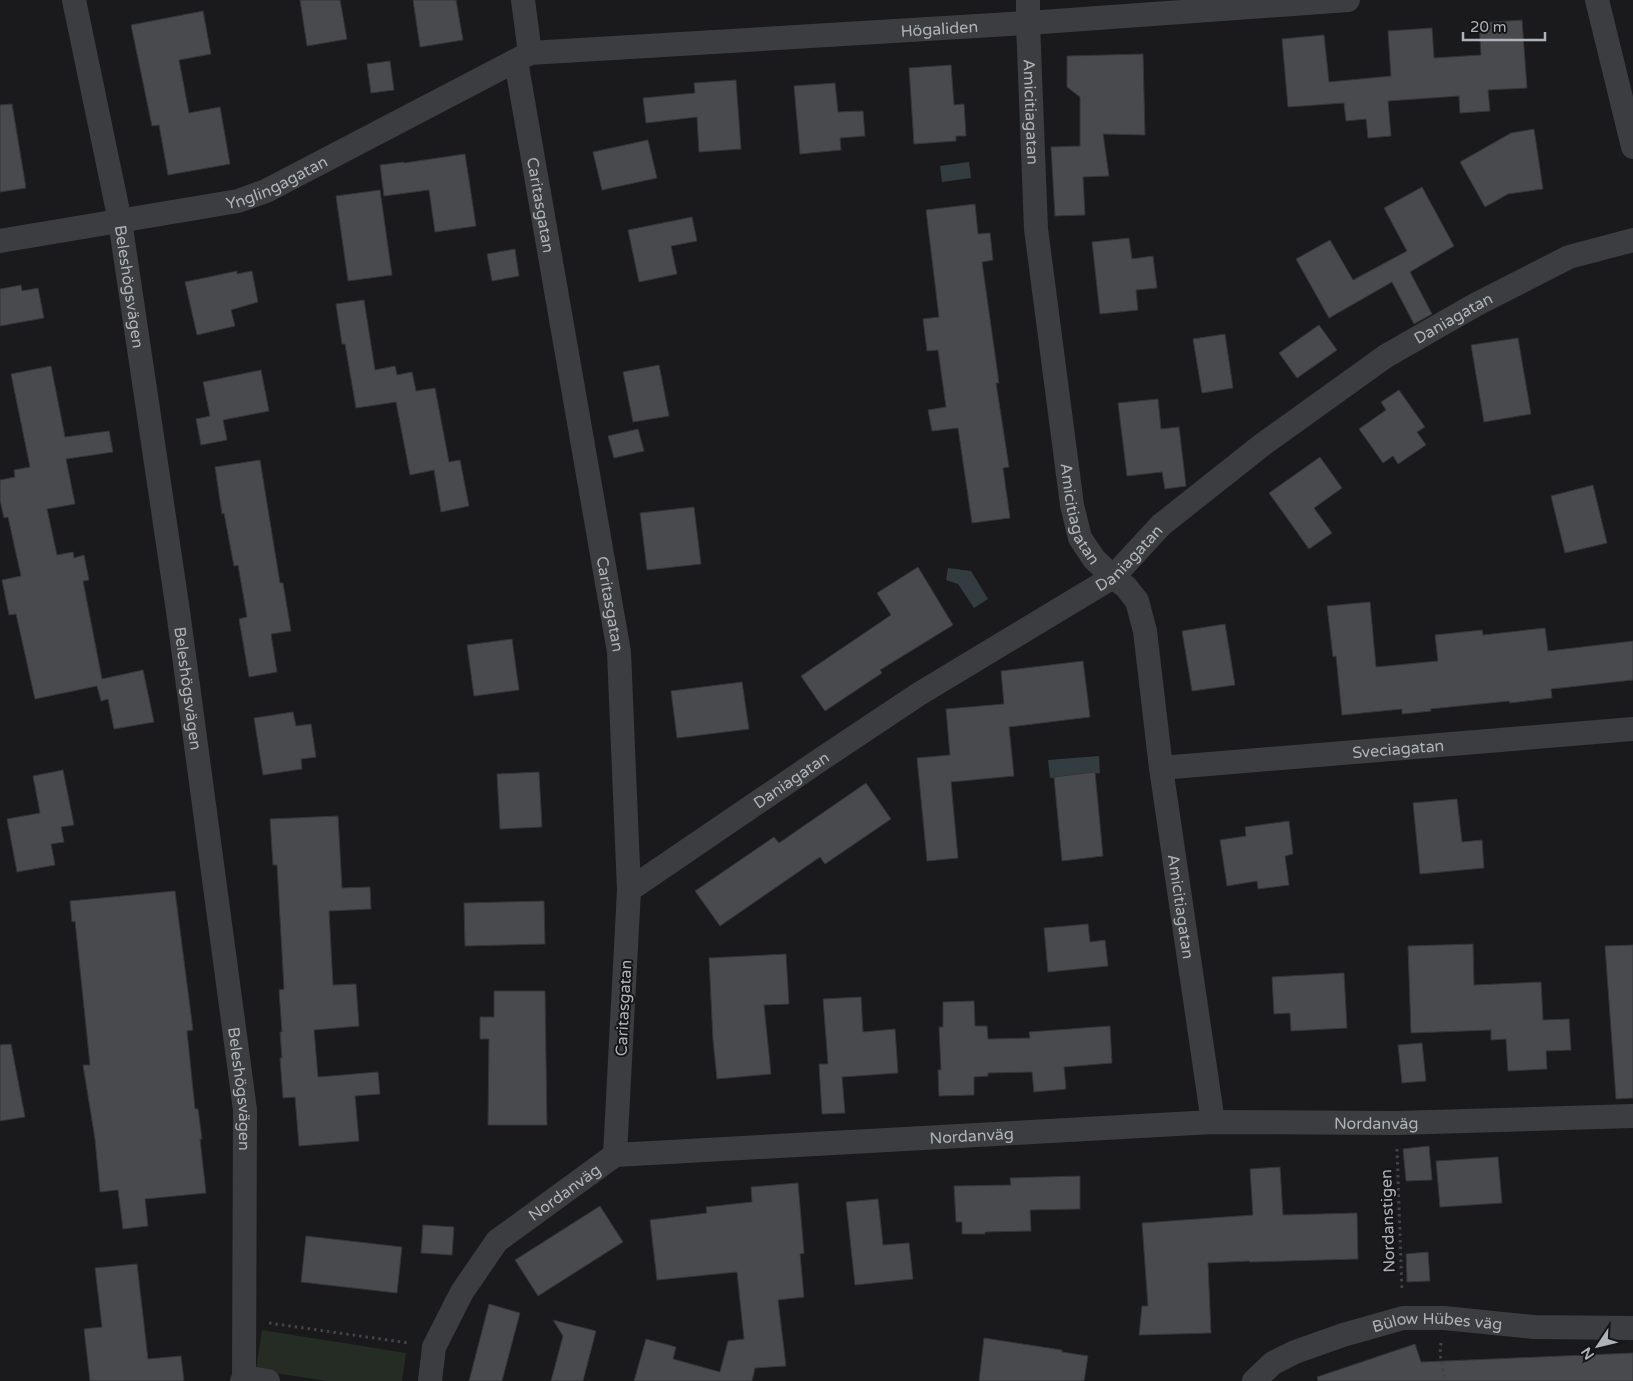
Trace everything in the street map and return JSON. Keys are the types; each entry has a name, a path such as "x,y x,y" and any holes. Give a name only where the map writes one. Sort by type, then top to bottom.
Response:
{"street":[{"name":"Beleshögsvägen","path":"74,0 120,221 178,611 245,1110 243,1379"},
{"name":"Caritasgatan","path":"522,0 523,57 619,652 629,890 615,1155"},
{"name":"Högaliden","path":"523,57 1028,11 1348,0"},
{"path":"1597,0 1633,147"},
{"name":"Amicitiagatan","path":"1028,11 1036,229 1072,505 1080,538 1094,559 1126,587 1138,601 1143,624 1161,768 1213,1122"},
{"name":"Ynglingagatan","path":"0,241 238,201 266,191 523,57"},
{"name":"Daniagatan","path":"629,890 904,705 1113,577 1161,526 1262,444 1386,356 1475,305 1569,257 1633,240"},
{"name":"Sveciagatan","path":"1161,768 1633,729"},
{"name":"Nordanväg","path":"430,1381 434,1347 462,1292 497,1241 615,1155 1213,1122 1396,1123 1633,1116"},
{"name":"Bülow Hübes väg","path":"1254,1381 1273,1363 1295,1352 1344,1334 1403,1318 1444,1318 1534,1327 1633,1328"},
{"path":"243,1379 268,1381"}],"path":[{"name":"Nordanstigen","path":"1396,1123 1403,1318"},
{"path":"1444,1318 1440,1354 1445,1381"},
{"path":"244,1320 434,1347"}],"shaded area":[{"path":"969,162 971,178 942,182 940,166"},
{"path":"948,568 971,571 988,599 974,608 958,584 946,580"},
{"path":"1099,756 1100,773 1050,778 1048,760"},
{"path":"262,1330 406,1353 402,1381 326,1381 256,1370"}],"building":[{"path":"300,0 340,0 347,39 307,46"},
{"path":"413,0 456,0 463,40 420,47"},
{"path":"203,11 211,54 179,60 189,113 220,107 230,164 168,175 159,125 152,126 131,25"},
{"path":"1522,20 1527,88 1488,90 1490,111 1460,113 1459,96 1388,101 1391,136 1368,138 1366,119 1346,121 1344,103 1288,107 1282,39 1324,35 1329,82 1391,76 1388,31 1432,28 1434,58 1481,55 1479,23"},
{"path":"1143,54 1145,135 1103,134 1109,176 1083,177 1085,215 1055,216 1051,147 1080,146 1080,97 1067,87 1067,56"},
{"path":"390,61 394,90 371,93 367,64"},
{"path":"951,65 954,105 964,104 966,136 956,136 956,141 914,144 909,68"},
{"path":"736,80 741,149 699,152 697,117 646,123 643,98 695,93 694,83"},
{"path":"835,83 838,112 863,111 865,136 840,138 841,150 800,154 794,86"},
{"path":"12,104 26,188 0,192 0,105"},
{"path":"1534,129 1543,189 1508,194 1485,207 1460,162 1511,133"},
{"path":"648,140 657,178 602,190 593,152"},
{"path":"465,154 476,226 435,232 429,190 384,196 380,165"},
{"path":"1422,187 1454,246 1410,272 1432,314 1414,324 1392,282 1329,318 1296,259 1330,240 1353,280 1407,251 1384,208"},
{"path":"380,190 392,275 348,281 336,196"},
{"path":"975,204 978,234 990,233 993,260 982,262 999,383 996,383 1009,467 1003,468 1010,518 972,523 958,428 932,431 928,410 946,407 938,350 927,351 923,319 939,317 926,210"},
{"path":"692,217 697,241 671,246 677,274 639,282 628,230"},
{"path":"1129,238 1132,259 1153,256 1157,288 1136,290 1138,310 1100,314 1092,242"},
{"path":"515,249 519,276 492,281 487,254"},
{"path":"237,271 237,274 252,271 258,302 231,310 235,326 197,335 185,282"},
{"path":"21,285 22,291 38,288 44,318 0,326 0,289"},
{"path":"364,300 375,370 395,366 397,375 412,372 416,391 435,388 449,462 460,460 469,506 441,512 434,470 410,475 396,402 356,408 345,344 342,344 336,304"},
{"path":"1319,325 1337,350 1297,378 1279,353"},
{"path":"1225,334 1233,388 1202,393 1193,339"},
{"path":"1518,338 1531,414 1484,422 1471,345"},
{"path":"659,365 669,416 633,422 623,372"},
{"path":"51,366 65,437 109,431 113,452 66,459 75,504 47,509 57,555 73,552 74,558 84,555 89,580 83,581 102,679 143,670 154,722 114,729 108,699 101,701 97,686 35,699 16,614 9,615 2,580 21,576 8,517 4,518 0,500 0,480 15,477 14,470 30,467 11,374"},
{"path":"261,370 269,411 223,420 227,440 201,445 196,419 210,416 203,382"},
{"path":"1399,390 1425,427 1417,432 1426,445 1398,464 1393,456 1383,463 1359,429 1386,410 1381,402"},
{"path":"1158,399 1161,429 1179,427 1186,486 1165,489 1162,472 1127,476 1118,403"},
{"path":"638,429 644,451 614,458 608,436"},
{"path":"1320,457 1342,488 1314,508 1332,533 1309,549 1269,493"},
{"path":"260,460 280,583 283,583 291,631 271,634 277,672 249,677 239,619 247,617 238,565 234,566 224,513 222,514 215,467"},
{"path":"1593,485 1607,543 1565,553 1551,496"},
{"path":"694,507 701,564 647,570 640,513"},
{"path":"918,567 953,625 880,670 882,673 825,711 801,676 891,615 877,593"},
{"path":"1370,602 1376,667 1438,661 1435,635 1482,630 1483,635 1545,628 1548,651 1633,641 1633,680 1551,689 1552,698 1430,709 1431,711 1402,714 1402,709 1342,715 1336,656 1333,657 1327,606"},
{"path":"1225,624 1235,685 1192,691 1182,631"},
{"path":"512,639 519,690 474,696 467,645"},
{"path":"1083,661 1090,717 1009,727 1014,776 951,782 958,858 927,861 917,758 950,755 946,709 1004,704 1001,671"},
{"path":"742,682 749,729 677,738 671,691"},
{"path":"293,712 296,726 311,724 316,757 301,759 302,769 263,775 254,718"},
{"path":"63,770 74,825 61,827 64,842 51,844 55,865 17,872 7,819 40,813 33,776"},
{"path":"539,772 542,827 500,829 497,774"},
{"path":"1095,772 1103,856 1062,861 1054,777"},
{"path":"866,783 891,819 825,864 820,857 720,926 695,891 774,837 779,843"},
{"path":"1457,799 1462,842 1482,840 1484,868 1420,874 1413,803"},
{"path":"338,816 342,888 370,887 371,909 329,911 333,985 356,984 359,1026 314,1030 318,1077 378,1072 380,1094 355,1096 359,1141 299,1146 295,1097 283,1098 280,1058 282,1058 280,1032 282,1032 279,990 284,989 277,865 273,865 270,819"},
{"path":"1289,821 1293,854 1285,856 1289,885 1258,889 1257,881 1227,886 1220,840 1246,836 1245,827"},
{"path":"175,891 193,1030 187,1031 195,1109 198,1109 202,1139 200,1139 206,1193 145,1199 148,1226 123,1229 118,1190 100,1192 95,1139 83,1065 90,1065 75,921 72,922 70,901"},
{"path":"544,901 545,944 465,946 464,903"},
{"path":"1088,924 1090,942 1105,940 1108,966 1048,972 1044,928"},
{"path":"1473,944 1474,985 1541,982 1543,1020 1569,1019 1571,1050 1546,1051 1547,1069 1508,1071 1506,1039 1491,1040 1491,1030 1411,1033 1408,946"},
{"path":"1633,945 1633,1098 1616,1099 1605,946"},
{"path":"786,954 789,1004 764,1005 771,1074 717,1079 709,958"},
{"path":"1344,973 1347,1028 1291,1031 1290,1013 1274,1014 1272,977"},
{"path":"494,991 545,991 547,1125 488,1125 489,1039 480,1039 480,1017 494,1017"},
{"path":"861,997 863,1032 895,1029 898,1073 842,1077 845,1113 822,1114 819,1064 828,1064 823,999"},
{"path":"974,1001 975,1026 987,1026 988,1039 1030,1038 1029,1032 1110,1026 1112,1063 1064,1067 1066,1089 1034,1092 1032,1072 988,1073 988,1076 974,1077 974,1095 939,1096 938,1070 941,1070 939,1027 943,1027 943,1002"},
{"path":"1422,1043 1426,1081 1402,1083 1398,1045"},
{"path":"11,1044 25,1117 0,1121 0,1045"},
{"path":"1429,1146 1432,1180 1406,1181 1403,1149"},
{"path":"1498,1157 1502,1203 1440,1207 1436,1161"},
{"path":"1280,1167 1283,1215 1357,1213 1358,1259 1208,1263 1211,1333 1139,1335 1142,1306 1148,1306 1142,1223 1253,1215 1250,1169"},
{"path":"1080,1176 1080,1209 1030,1210 1031,1231 962,1234 962,1222 956,1222 954,1186 1011,1185 1010,1178"},
{"path":"798,1183 804,1253 800,1254 804,1297 778,1300 786,1366 755,1368 752,1381 634,1381 646,1339 676,1347 673,1359 720,1372 728,1341 744,1339 737,1272 657,1280 650,1220 707,1213 706,1207 752,1202 751,1187"},
{"path":"878,1199 883,1245 909,1243 913,1279 855,1285 846,1202"},
{"path":"600,1206 623,1242 538,1296 515,1260"},
{"path":"423,1225 454,1227 452,1255 421,1253"},
{"path":"306,1236 402,1247 397,1293 301,1282"},
{"path":"1428,1252 1430,1281 1407,1282 1406,1254"},
{"path":"137,1264 148,1359 181,1356 184,1381 90,1381 84,1329 102,1327 95,1268"},
{"path":"489,1304 520,1313 502,1381 469,1381"},
{"path":"553,1320 596,1331 583,1381 551,1381 563,1336"},
{"path":"984,1338 1088,1356 1084,1381 979,1381"},
{"path":"1415,1344 1421,1362 1633,1353 1633,1381 1318,1381 1317,1377"}]}
